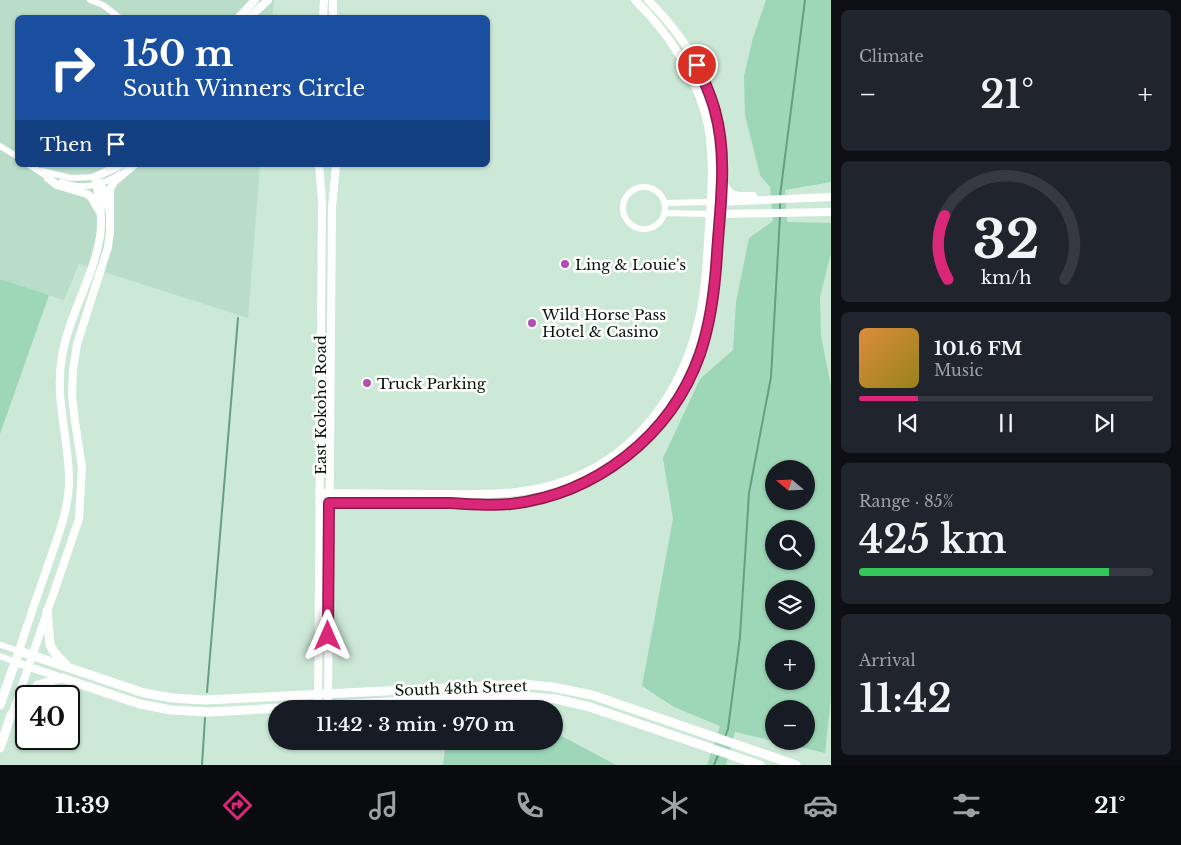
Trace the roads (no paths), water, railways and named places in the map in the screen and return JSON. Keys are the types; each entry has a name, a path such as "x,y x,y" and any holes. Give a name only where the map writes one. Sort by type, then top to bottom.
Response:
{"main road":[{"path":"47,611 50,645 69,668"},
{"name":"South 48th Street","path":"19,651 144,693 173,698 205,700 493,684 523,684 552,687 592,695 796,765"},
{"path":"0,705 19,651"},
{"name":"South 48th Street","path":"62,678 133,702 171,710 210,712 268,709"},
{"path":"0,748 12,715 35,687 62,678"},
{"name":"South 48th Street","path":"418,700 509,695 560,700"},
{"name":"South 48th Street","path":"563,701 590,708 760,765"}],"street":[{"path":"90,0 103,5 116,15"},
{"path":"241,15 255,0"},
{"path":"253,15 268,0"},
{"path":"320,0 323,14"},
{"path":"323,14 324,0"},
{"path":"333,0 333,15"},
{"path":"319,493 506,494 540,488 574,477 620,451 642,430 670,395 690,354 700,317 706,280 710,214 710,143 705,114 695,84 681,57 658,24 635,0"},
{"path":"319,503 510,504 548,497 600,475 625,458 650,436 679,398 700,355 716,279 722,180 721,143 715,111 704,81 689,50 666,18 648,0"},
{"path":"670,40 678,34"},
{"path":"0,146 15,156"},
{"path":"32,167 58,185 87,194 94,201 101,215"},
{"path":"36,170 71,178 97,176 117,167"},
{"path":"48,178 65,184 99,185 131,167"},
{"path":"12,715 78,519 82,475 73,407 73,370 77,344 105,258 109,239 110,189 114,182 131,167"},
{"name":"East Kokoho Road","path":"318,700 322,190 319,167"},
{"name":"East Kokoho Road","path":"328,700 332,200 336,167"},
{"path":"97,176 110,219"},
{"path":"722,180 726,190 732,194 761,196 773,201"},
{"path":"19,651 67,502 67,451 60,409 59,382 64,347 100,237 99,185"},
{"path":"636,188 650,188 656,191 664,203 664,214 652,227 637,228 626,219 623,212 625,198 636,188"},
{"path":"664,203 773,201 831,197"},
{"path":"664,214 831,212"},
{"path":"321,280 331,280"},
{"path":"701,307 711,309"},
{"path":"700,317 709,319"},
{"path":"60,409 73,407"},
{"path":"58,534 72,538"},
{"name":"South 48th Street","path":"1,645 19,651"},
{"name":"South 48th Street","path":"0,656 62,678"}],"waterway":[{"path":"780,196 805,0"},
{"path":"780,201 780,211"},
{"path":"725,737 728,729 740,637 749,493 771,377 780,216"},
{"path":"207,692 238,318"},
{"path":"202,765 205,718"},
{"path":"714,765 719,753"}],"place":[{"name":"Ling & Louie's","path":"565,264"},
{"name":"Wild Horse Pass Hotel & Casino","path":"532,323"},
{"name":"Truck Parking","path":"367,383"}]}
